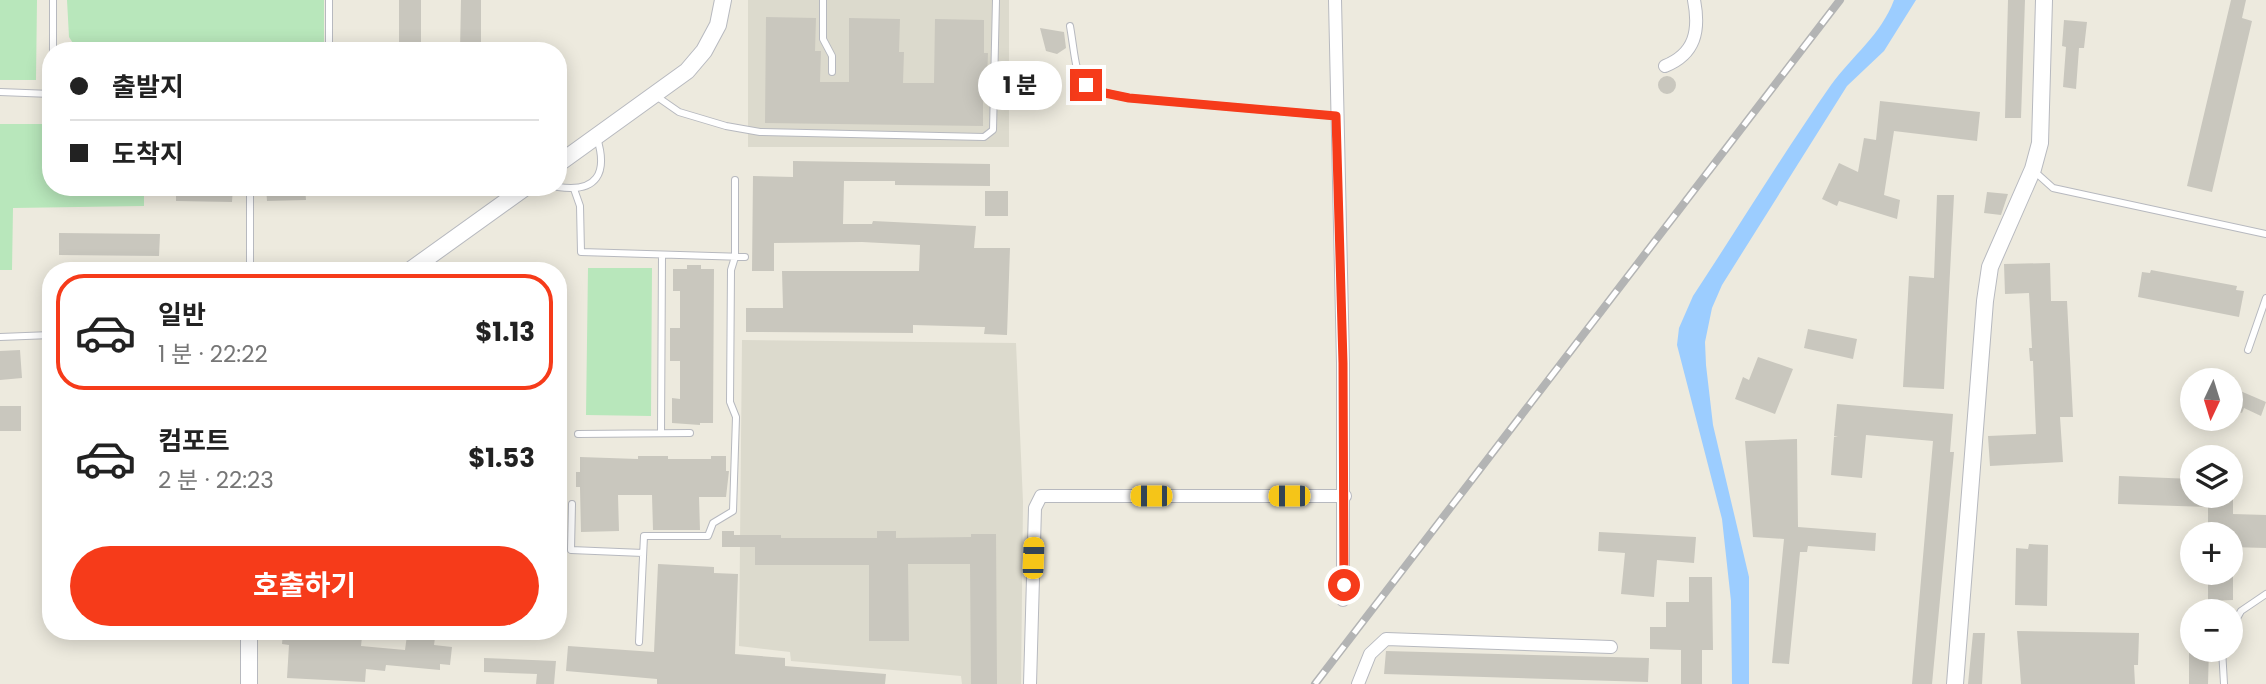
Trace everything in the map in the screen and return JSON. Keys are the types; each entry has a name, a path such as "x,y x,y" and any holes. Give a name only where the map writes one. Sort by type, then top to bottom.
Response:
{"street":[{"path":"567,157 687,71 704,51 718,25 723,0"},
{"path":"1335,0 1345,496 1343,600"},
{"path":"1665,66 1688,52 1695,34 1694,0"},
{"path":"1955,684 1985,300 1990,267 2033,170 2040,143 2044,0"},
{"path":"422,262 513,196"},
{"path":"1030,684 1035,508 1041,496 1345,496"},
{"path":"1358,684 1370,654 1386,639 1611,648"},
{"path":"249,640 249,684"}],"lane":[{"path":"52,42 53,0"},
{"path":"329,0 329,42"},
{"path":"823,0 823,39 832,56 832,72"},
{"path":"654,95 679,112 726,126 760,132 984,137 993,130 996,0"},
{"path":"1070,26 1078,73 1086,85 1100,92 1129,98 1336,116"},
{"path":"0,92 42,94"},
{"path":"567,188 574,189 594,181 602,170 603,156 596,136"},
{"path":"2033,170 2053,188 2266,234"},
{"path":"639,642 644,536 708,536 713,523 733,511 736,417 730,401 735,180"},
{"path":"574,189 580,206 582,252 745,257"},
{"path":"250,196 250,262"},
{"path":"661,433 662,254"},
{"path":"2248,349 2266,298"},
{"path":"0,337 42,335"},
{"path":"578,434 690,433"},
{"path":"572,504 572,550 643,553"},
{"path":"2243,610 2266,594"},
{"path":"2223,662 2224,684"}],"shaded area":[{"path":"748,0 1009,0 1009,147 748,147"},
{"path":"742,340 1016,343 1023,502 1021,684 962,684 961,676 791,661 790,652 739,646"}],"green space":[{"path":"0,0 37,0 36,80 0,80"},
{"path":"67,0 324,0 324,42 72,42 69,37"},
{"path":"0,124 42,124 42,196 144,196 144,206 13,208 12,270 0,270"},
{"path":"588,268 652,268 651,416 586,415"}],"water":[{"path":"1894,0 1916,0 1884,51 1847,86 1722,285 1712,308 1705,342 1713,425 1749,577 1749,684 1732,684 1731,601 1722,519 1677,345 1679,328 1693,296 1796,137 1839,74 1882,24"}],"building":[{"path":"399,0 421,0 421,42 399,42"},
{"path":"461,0 481,0 481,42 460,42"},
{"path":"2008,0 2025,0 2021,118 2005,118"},
{"path":"2231,0 2246,0 2242,18 2252,21 2212,192 2187,186"},
{"path":"766,17 816,18 815,51 821,51 820,82 849,82 849,18 900,19 899,52 904,52 903,83 934,83 935,19 984,20 984,53 988,53 987,78 983,77 983,126 765,123"},
{"path":"2064,20 2087,22 2084,48 2079,48 2076,89 2063,87 2066,47 2062,46"},
{"path":"1040,28 1064,32 1066,48 1057,54 1046,51"},
{"path":"1663,76 1671,76 1676,85 1674,92 1663,94 1658,89 1658,81"},
{"path":"1017,77 1038,78 1036,109 1016,108"},
{"path":"1880,101 1980,112 1977,141 1894,131 1884,195 1900,200 1897,219 1839,201 1837,206 1822,199 1839,163 1858,172 1864,138 1876,140"},
{"path":"793,161 990,164 990,186 895,185 895,181 844,181 843,224 872,224 873,221 976,226 974,248 1010,248 1007,335 984,334 985,327 913,325 913,333 746,332 746,308 783,308 782,271 919,271 920,245 862,242 774,243 774,271 752,271 753,176 793,177"},
{"path":"985,191 1008,191 1008,216 985,216"},
{"path":"1987,192 2008,194 2001,215 1984,213"},
{"path":"1937,195 1954,195 1944,389 1903,387 1909,276 1934,278"},
{"path":"176,196 232,196 232,202 176,201"},
{"path":"267,196 306,196 306,200 267,201"},
{"path":"59,233 160,234 159,256 59,255"},
{"path":"2050,263 2051,301 2067,301 2073,417 2060,417 2063,462 1990,466 1988,436 2036,434 2033,361 2030,361 2029,348 2032,348 2029,293 2005,294 2004,264"},
{"path":"687,265 714,269 713,423 700,425 672,423 672,398 680,399 680,361 670,361 670,328 680,328 680,291 673,291 673,269 687,269"},
{"path":"2151,270 2237,286 2236,290 2244,291 2239,317 2138,297 2142,272 2150,273"},
{"path":"1808,329 1857,339 1853,359 1804,348"},
{"path":"20,350 22,378 0,380 0,351"},
{"path":"1758,357 1793,369 1775,414 1735,399 1743,377 1749,380"},
{"path":"2244,393 2266,402 2261,416 2244,408"},
{"path":"1837,404 1953,414 1950,452 1954,452 1932,684 1912,684 1933,441 1866,435 1862,478 1831,475 1834,437 1838,437 1834,436"},
{"path":"0,406 21,406 21,431 0,431"},
{"path":"1797,439 1798,527 1876,533 1875,551 1808,546 1807,552 1800,552 1789,664 1772,663 1784,539 1753,537 1745,441"},
{"path":"638,456 711,459 711,456 726,456 726,471 729,471 726,497 699,497 700,530 653,530 652,495 618,495 619,531 581,532 580,487 576,487 580,457 638,459"},
{"path":"2119,476 2180,478 2180,506 2118,504"},
{"path":"2208,508 2233,508 2233,514 2266,515 2266,548 2243,547 2243,522 2208,522"},
{"path":"722,531 734,531 734,535 781,535 781,538 877,538 877,531 896,531 896,538 996,534 997,684 971,684 970,564 908,564 909,641 869,641 869,565 755,565 755,547 722,547"},
{"path":"1599,532 1696,537 1694,563 1657,560 1654,597 1621,594 1625,553 1598,551"},
{"path":"2029,544 2048,545 2047,606 2015,605 2016,548 2028,549"},
{"path":"658,564 714,567 714,573 738,574 735,654 785,658 785,666 886,674 885,684 657,684 657,679 566,671 568,646 654,652"},
{"path":"1689,577 1712,577 1713,650 1702,650 1702,684 1681,684 1681,650 1650,649 1650,627 1666,627 1666,602 1689,602"},
{"path":"2208,585 2233,585 2233,599 2208,599"},
{"path":"2017,631 2139,633 2138,665 2134,665 2135,684 2021,684"},
{"path":"1973,633 1985,633 1982,684 1968,684"},
{"path":"282,640 362,640 361,646 405,650 406,640 435,640 434,645 452,647 450,665 440,664 440,670 386,665 385,671 366,669 365,682 287,678 289,645 282,644"},
{"path":"1386,651 1649,658 1648,682 1384,674"},
{"path":"484,658 556,661 554,684 536,684 537,674 484,672"},
{"path":"2189,662 2209,662 2208,684 2189,684"}],"railway":[{"path":"1315,684 1840,0"}],"route":[{"path":"1086,85 1100,92 1129,98 1336,116 1343,363 1344,585"}]}
